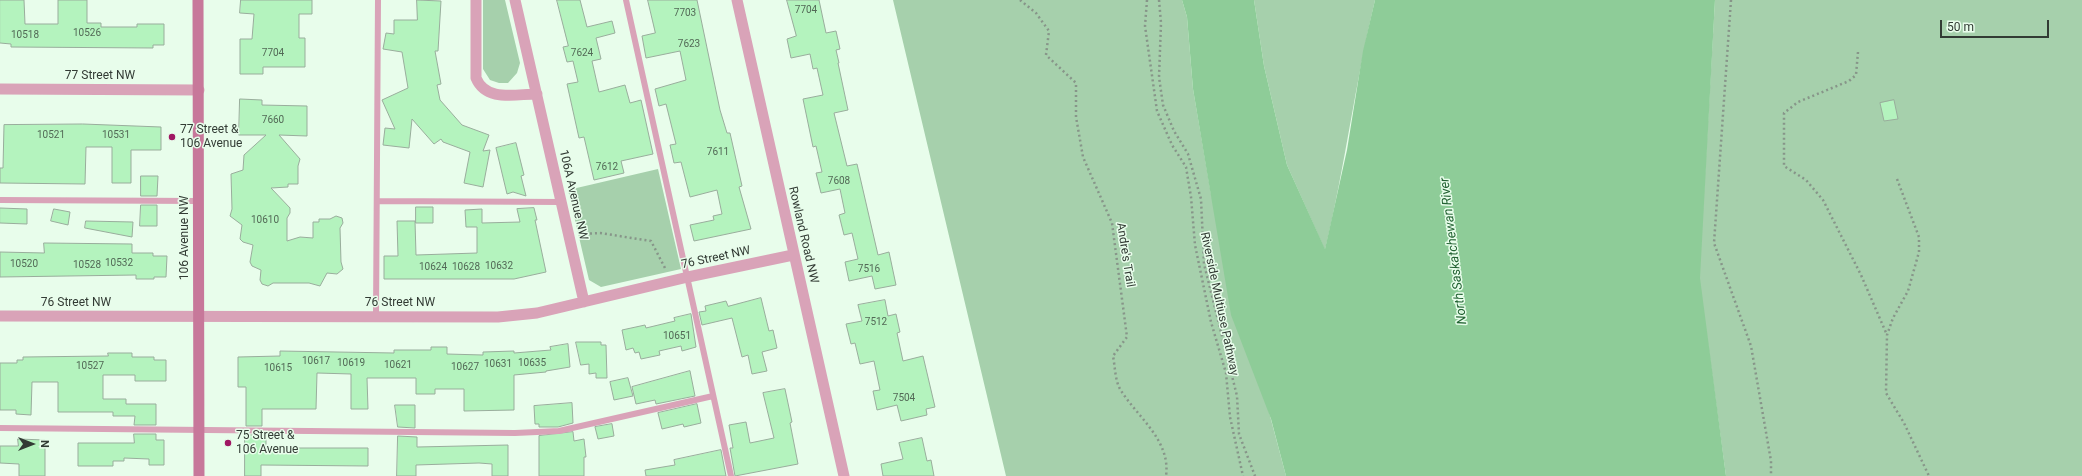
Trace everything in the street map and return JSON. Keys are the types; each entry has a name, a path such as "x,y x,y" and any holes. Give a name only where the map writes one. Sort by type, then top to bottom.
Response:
{"main road":[{"name":"106 Avenue NW","path":"198,0 199,476"}],"street":[{"path":"476,0 476,78 478,84 482,89 494,94 537,94"},
{"name":"106A Avenue NW","path":"515,0 584,302"},
{"name":"Rowland Road NW","path":"737,0 793,256 844,476"},
{"name":"77 Street NW","path":"0,89 199,90"},
{"name":"76 Street NW","path":"0,316 498,317 537,313 688,277 793,256"}],"lane":[{"path":"376,316 378,201 378,0"},
{"path":"626,0 731,476"},
{"path":"0,200 198,201"},
{"path":"378,201 561,202"},
{"path":"0,428 508,433 559,431 713,396"}],"path":[{"name":"Andre's Trail","path":"1020,0 1036,12 1049,32 1046,55 1076,84 1076,117 1083,157 1112,223 1127,337 1113,356 1119,388 1159,439 1167,469 1166,476"},
{"name":"Riverside Multiuse Pathway","path":"1147,0 1145,26 1157,111 1172,145 1186,167 1191,197 1195,245 1211,322 1226,373 1230,417 1243,476"},
{"path":"1159,0 1161,23 1159,77 1163,105 1174,131 1188,154 1201,199 1204,264 1237,396 1239,434 1255,476"},
{"path":"1731,0 1714,243 1751,346 1771,461 1771,476"},
{"path":"1858,52 1856,75 1849,81 1798,102 1784,113 1784,166 1806,180 1823,200 1861,275 1887,335"},
{"path":"1897,179 1919,237 1919,252 1908,291 1893,318 1887,335 1886,393 1904,423 1929,476"},
{"path":"580,234 600,233 651,241 667,271"}],"shaded area":[{"path":"483,0 505,0 520,63 517,73 508,83 499,83 490,80 483,69"},
{"path":"893,0 1182,0 1187,17 1193,89 1211,194 1286,476 1006,476"},
{"path":"1254,0 1375,0 1325,250 1287,165 1264,66"},
{"path":"1715,0 2082,0 2082,476 1726,476 1699,278"},
{"path":"658,169 681,269 601,287 589,280 568,190"}],"water":[{"name":"North Saskatchewan River","path":"1182,0 1254,0 1264,66 1287,165 1325,249 1347,150 1363,51 1375,0 1715,0 1700,278 1726,476 1286,476 1271,419 1231,315 1193,89 1187,17"}],"building":[{"path":"0,0 24,0 25,24 58,24 58,0 87,0 87,23 101,23 101,27 137,27 137,24 164,24 164,45 153,45 153,48 11,47 11,44 0,43"},
{"path":"241,0 312,0 312,14 299,14 299,38 305,38 305,67 263,67 263,74 240,74 240,39 252,39 254,14 240,13"},
{"path":"417,0 441,1 438,51 435,51 441,84 437,85 440,100 462,125 489,135 483,151 490,150 483,187 464,183 470,152 443,142 441,139 434,144 412,119 409,148 383,145 385,128 395,129 382,100 408,88 402,52 383,49 386,33 394,34 394,20 417,20"},
{"path":"557,0 580,0 587,27 612,21 615,33 596,38 601,59 592,61 599,92 625,85 630,103 641,100 653,154 621,161 624,173 594,180 584,137 579,138 567,84 578,82 573,61 567,62 563,47 568,46"},
{"path":"648,0 697,0 720,110 727,133 730,133 742,186 739,187 751,229 694,241 690,225 714,220 713,216 722,214 717,190 690,197 681,162 674,163 670,145 676,144 666,104 659,106 655,89 686,80 680,51 646,58 642,36 655,33"},
{"path":"787,0 819,0 826,33 836,31 840,49 836,50 848,110 834,113 847,166 857,164 878,255 889,252 896,285 875,289 872,276 849,281 845,262 858,259 852,233 844,235 839,215 845,213 840,189 821,193 816,173 822,172 816,146 813,147 803,99 823,95 817,68 813,69 810,54 791,58 787,39 796,36"},
{"path":"240,99 262,100 262,105 307,106 307,136 279,135 300,159 298,166 298,184 288,184 288,187 271,188 290,208 290,213 287,218 287,241 300,237 313,238 313,222 319,222 319,219 330,219 336,216 342,218 343,223 340,228 341,262 343,269 337,274 327,273 320,286 309,283 273,283 268,286 262,284 260,280 261,270 252,266 250,262 253,245 243,242 240,239 242,225 230,216 232,209 231,174 243,170 244,155 266,135 239,135"},
{"path":"1894,100 1898,119 1884,121 1880,103"},
{"path":"83,124 161,127 161,150 131,150 131,183 112,183 112,147 86,147 85,184 0,183 0,168 3,168 4,125"},
{"path":"516,143 524,175 521,176 526,196 513,192 507,194 496,148"},
{"path":"141,176 158,176 157,196 141,196"},
{"path":"141,205 157,205 157,226 140,226"},
{"path":"416,207 433,207 433,223 416,223"},
{"path":"0,208 27,209 27,224 0,223"},
{"path":"534,208 537,220 535,220 546,272 514,279 384,279 384,256 398,256 397,221 415,221 416,255 477,253 477,227 466,227 465,210 482,209 482,223 520,222 517,209"},
{"path":"54,209 70,212 68,225 51,221"},
{"path":"86,221 133,222 132,237 85,228"},
{"path":"44,243 132,244 132,253 153,253 153,256 167,256 166,277 136,279 136,275 0,277 0,252 44,253"},
{"path":"761,298 769,331 773,330 777,348 762,352 767,371 752,374 748,355 742,357 732,318 702,325 699,312 706,311 705,306 726,301 728,306"},
{"path":"885,300 888,316 896,314 900,332 897,333 903,361 923,356 935,407 926,409 927,415 901,421 897,405 877,410 873,391 880,390 874,361 860,364 855,343 851,344 846,324 862,321 858,305"},
{"path":"691,314 696,347 682,351 681,346 659,351 660,355 641,359 639,352 635,353 633,348 626,350 622,330 645,325 646,328 675,321 674,318"},
{"path":"576,342 601,342 601,345 606,345 607,378 596,378 596,373 589,374 589,364 581,365"},
{"path":"568,344 570,367 546,372 514,375 514,410 464,411 464,389 435,389 435,394 416,394 416,378 367,378 368,409 351,409 351,374 317,373 316,409 262,409 262,426 246,426 246,387 238,387 238,357 280,356 280,351 394,353 394,350 431,350 431,347 447,347 447,354 483,355 483,352 514,351 514,353 551,350 550,347"},
{"path":"108,353 132,353 132,357 154,357 154,360 166,360 166,381 135,381 135,375 103,375 103,399 126,399 126,404 156,404 156,425 134,425 135,416 113,416 113,412 58,412 58,382 32,382 31,415 16,414 16,410 0,410 0,363 17,363 17,360 23,360 23,357 108,356"},
{"path":"690,371 695,396 656,404 655,400 636,404 632,387"},
{"path":"628,378 633,396 614,400 610,382"},
{"path":"785,389 792,422 790,423 798,464 735,476 730,448 733,448 729,425 746,422 750,443 774,438 763,393"},
{"path":"572,403 573,423 558,427 539,427 539,424 535,424 534,406"},
{"path":"697,404 701,423 684,427 683,424 662,429 658,413"},
{"path":"395,405 415,405 415,428 398,427"},
{"path":"612,424 614,436 598,439 595,427"},
{"path":"573,432 574,441 584,439 586,457 584,457 584,476 539,476 539,436"},
{"path":"134,434 156,434 156,440 164,440 164,465 149,465 149,459 124,458 124,461 113,461 113,466 78,466 78,443 134,443"},
{"path":"245,435 266,435 266,448 368,448 368,466 261,465 261,476 245,476"},
{"path":"398,436 417,437 417,447 508,445 508,476 492,476 492,464 479,463 416,465 416,476 397,476"},
{"path":"922,438 927,461 931,460 934,476 883,476 881,464 903,459 899,443"},
{"path":"18,439 45,440 45,476 19,476 19,464 0,463 0,446 18,446"},
{"path":"721,450 726,476 646,476 645,470 675,465 674,460"}],"place":[{"name":"77 Street & 106 Avenue","path":"172,137"},
{"name":"75 Street & 106 Avenue","path":"228,443"}]}
